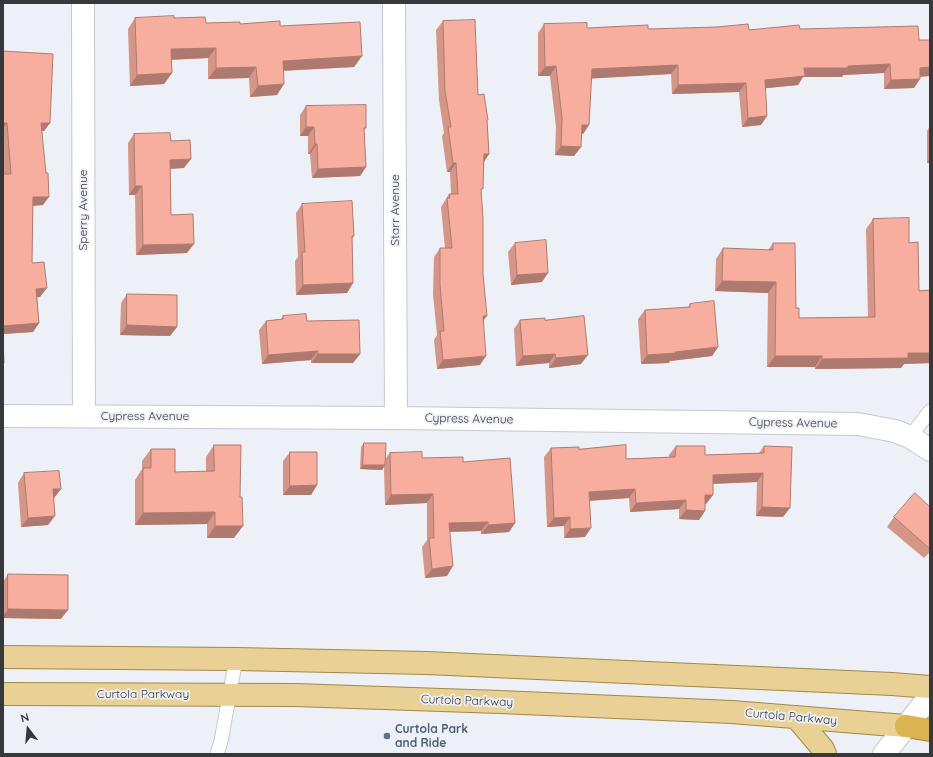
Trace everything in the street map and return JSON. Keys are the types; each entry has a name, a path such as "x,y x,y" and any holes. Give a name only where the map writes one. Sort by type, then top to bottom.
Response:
{"highway":[{"name":"Curtola Parkway","path":"906,726 930,730"}],"main road":[{"path":"3,657 236,659 427,663 884,683 930,687"},
{"name":"Curtola Parkway","path":"3,694 295,695 508,702 732,712 865,724 906,726"},
{"path":"796,717 824,749 825,754"}],"street":[{"name":"Sperry Avenue","path":"83,3 84,416"},
{"name":"Starr Avenue","path":"394,3 396,418"},
{"name":"Cypress Avenue","path":"3,416 396,418 858,424 895,431 910,437 930,450"},
{"path":"884,754 930,696"}],"lane":[{"path":"910,437 930,411"},
{"path":"217,754 236,659"}],"building":[{"path":"174,16 174,18 205,17 206,23 240,22 240,24 280,21 280,26 360,22 362,56 283,61 284,84 258,86 256,67 216,68 216,48 171,49 172,73 137,75 135,18"},
{"path":"475,20 478,95 484,94 488,120 489,154 484,154 483,189 481,189 483,218 483,274 487,316 483,316 486,356 443,360 440,331 444,331 440,285 440,248 452,248 447,198 450,198 449,194 458,194 456,163 453,163 448,127 451,127 445,91 443,21"},
{"path":"587,23 587,28 648,25 648,29 717,27 748,24 749,30 799,25 800,29 918,26 919,40 930,40 930,67 920,68 920,79 891,80 890,64 848,66 848,68 804,68 805,76 765,80 767,116 748,118 746,83 678,85 678,65 592,69 589,125 582,125 581,147 561,146 562,118 556,66 545,67 544,24"},
{"path":"3,51 53,54 50,123 41,123 46,173 48,173 49,197 33,197 32,263 44,262 47,288 36,289 39,323 3,326 3,174 11,174 7,123 3,123"},
{"path":"366,105 366,128 364,128 366,167 318,169 317,144 315,144 314,127 306,127 306,106"},
{"path":"170,133 171,141 190,140 191,159 170,160 171,215 193,214 194,244 143,245 142,186 135,186 134,134"},
{"path":"352,201 354,236 352,236 353,283 303,285 302,252 305,252 302,204"},
{"path":"909,218 909,243 918,242 919,291 930,290 930,353 908,353 908,358 822,359 822,356 775,356 776,282 722,281 723,248 773,250 773,243 795,243 796,308 799,308 799,318 875,317 873,219"},
{"path":"546,240 548,273 517,275 515,243"},
{"path":"127,294 177,295 177,327 127,325"},
{"path":"714,301 718,347 675,352 676,353 647,355 645,310 690,307 690,304"},
{"path":"306,314 307,321 359,320 360,354 318,354 318,351 268,355 266,321 283,319 283,316"},
{"path":"584,316 588,355 556,358 555,354 523,356 520,320 545,318 545,320"},
{"path":"3,339 4,363 3,363"},
{"path":"364,443 386,443 385,465 363,465"},
{"path":"214,445 241,445 240,497 242,497 243,526 215,526 215,512 143,513 143,468 151,468 151,449 175,449 175,472 214,471"},
{"path":"626,445 626,459 675,457 676,446 705,446 705,455 764,453 764,446 792,447 790,508 762,507 763,473 713,475 713,495 705,495 705,511 686,510 686,500 636,503 635,489 589,492 591,528 570,529 570,517 554,518 551,448 579,447 579,449"},
{"path":"290,452 317,452 317,485 290,486"},
{"path":"422,452 422,458 463,457 463,462 510,458 515,523 488,525 488,522 449,523 453,566 432,569 429,538 434,538 433,494 391,495 390,453"},
{"path":"59,471 61,489 53,489 55,516 28,518 24,473"},
{"path":"915,493 930,507 930,549 894,517"},
{"path":"8,574 68,575 68,610 8,609"}],"place":[{"name":"Curtola Park and Ride","path":"387,736"}]}
